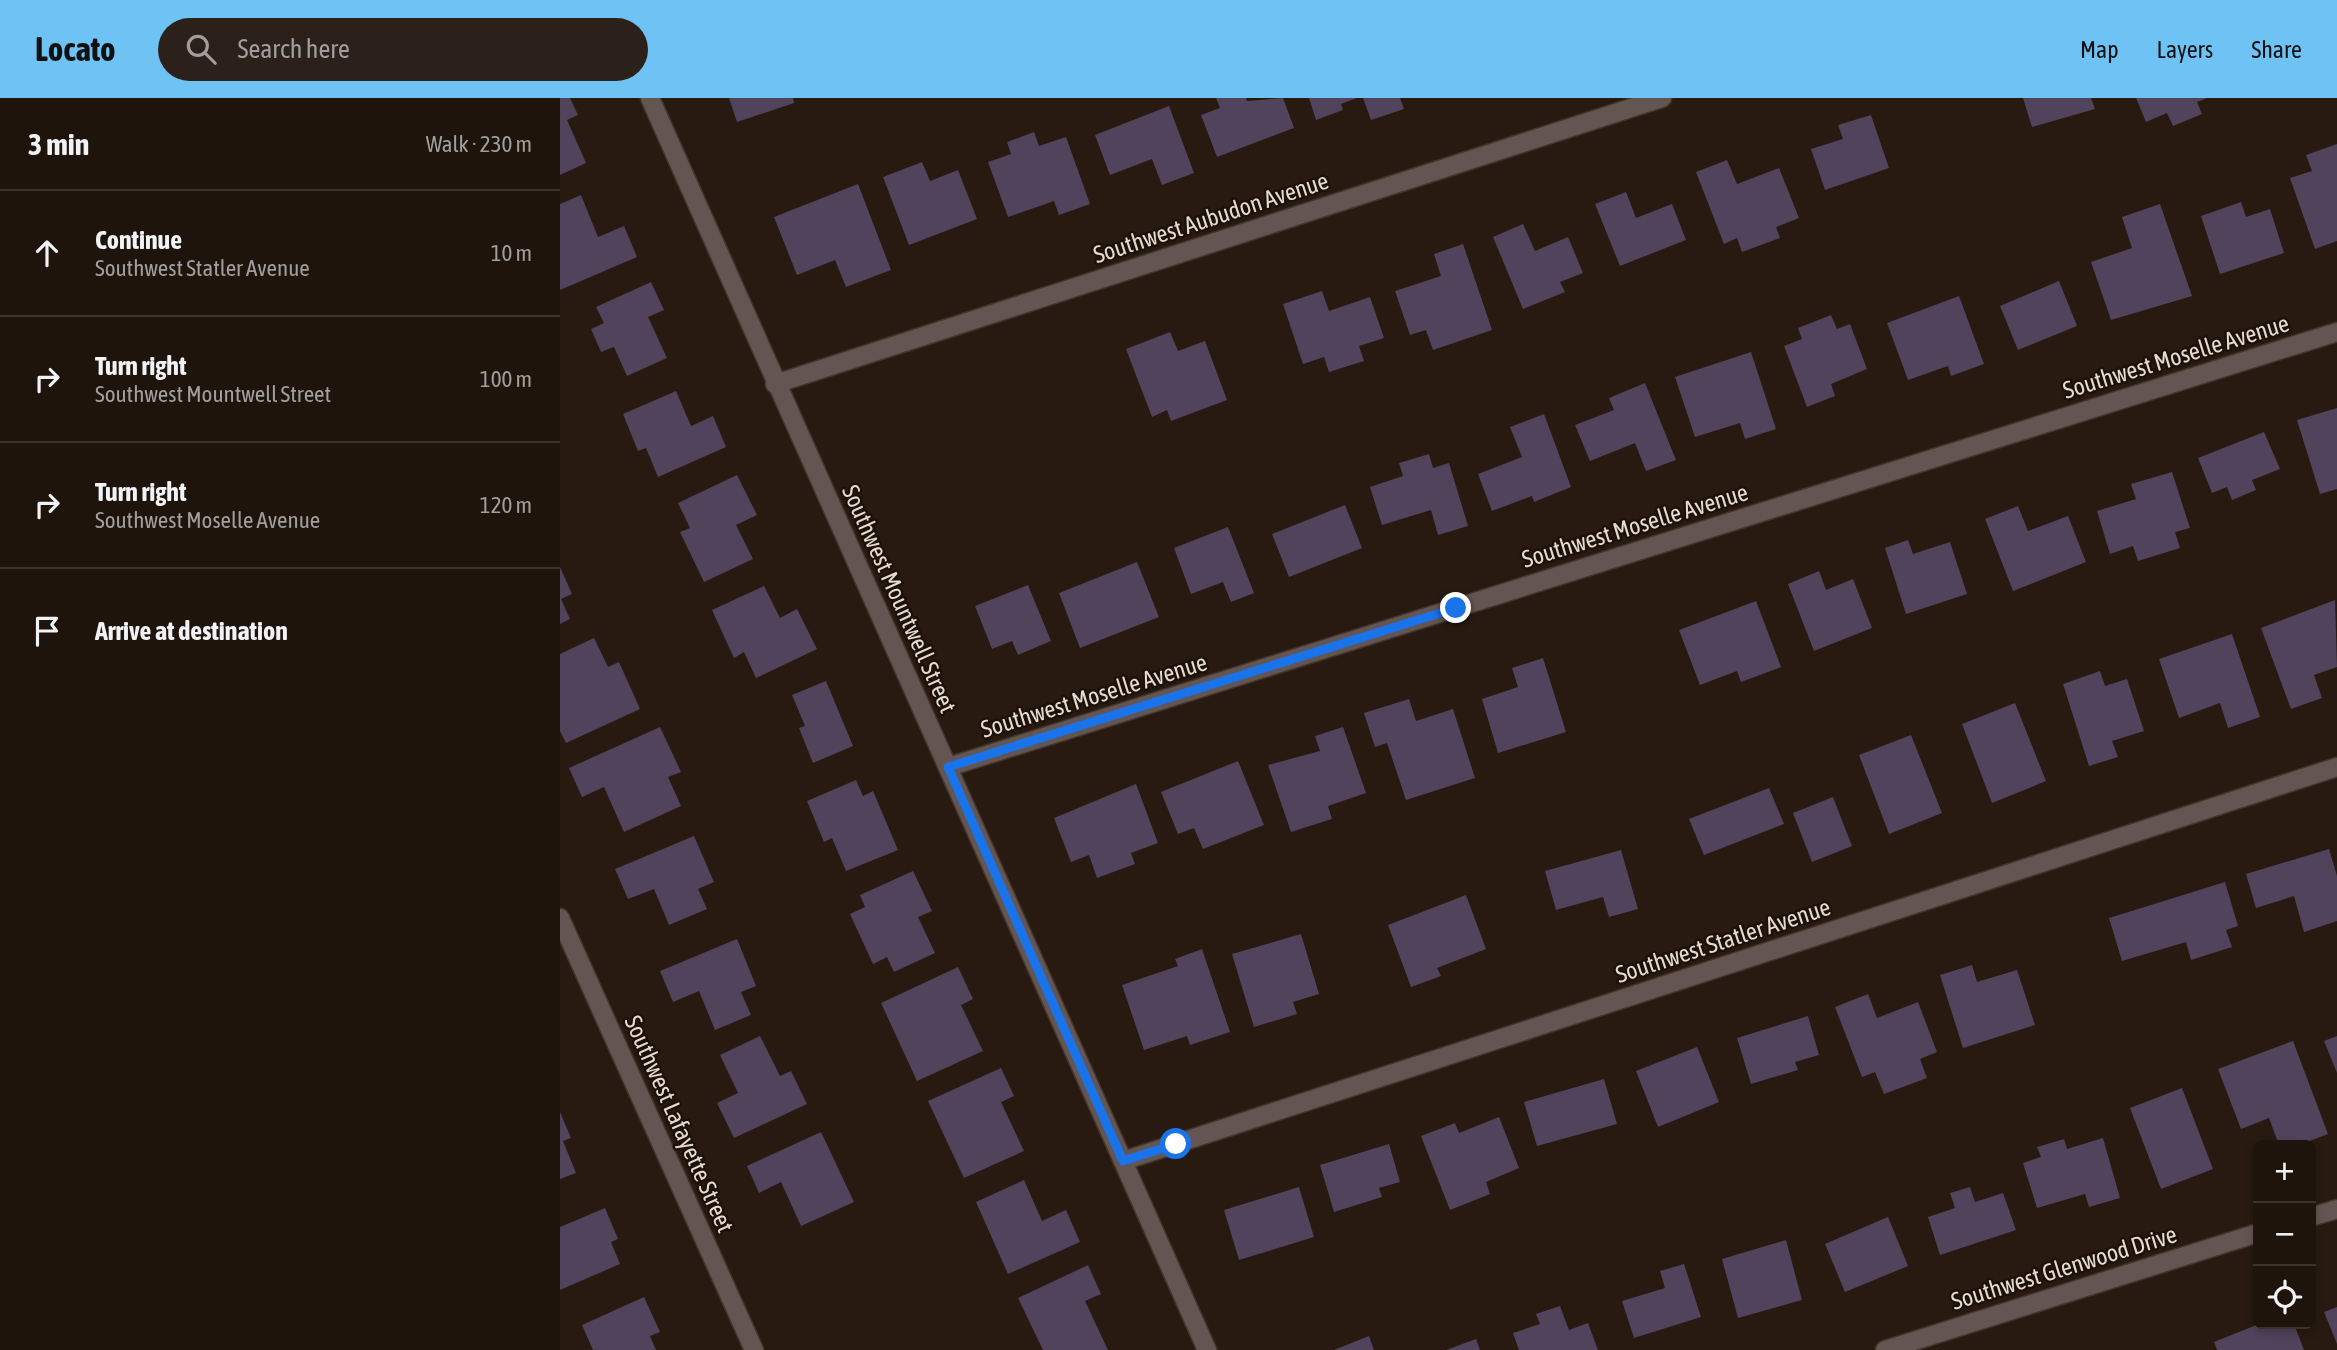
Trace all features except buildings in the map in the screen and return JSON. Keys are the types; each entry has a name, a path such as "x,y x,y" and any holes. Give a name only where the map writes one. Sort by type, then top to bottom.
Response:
{"street":[{"name":"Southwest Mountwell Street","path":"650,98 1207,1350"},
{"name":"Southwest Aubudon Avenue","path":"775,384 1662,98"},
{"name":"Southwest Moselle Avenue","path":"948,767 2337,332"},
{"name":"Southwest Statler Avenue","path":"1123,1161 2337,767"},
{"name":"Southwest Lafayette Street","path":"560,918 754,1350"},
{"path":"2316,1215 2337,1209"},
{"name":"Southwest Glenwood Drive","path":"1885,1350 2253,1235"}],"route":[{"path":"1176,1144 1123,1161 948,767 1456,608"}]}
